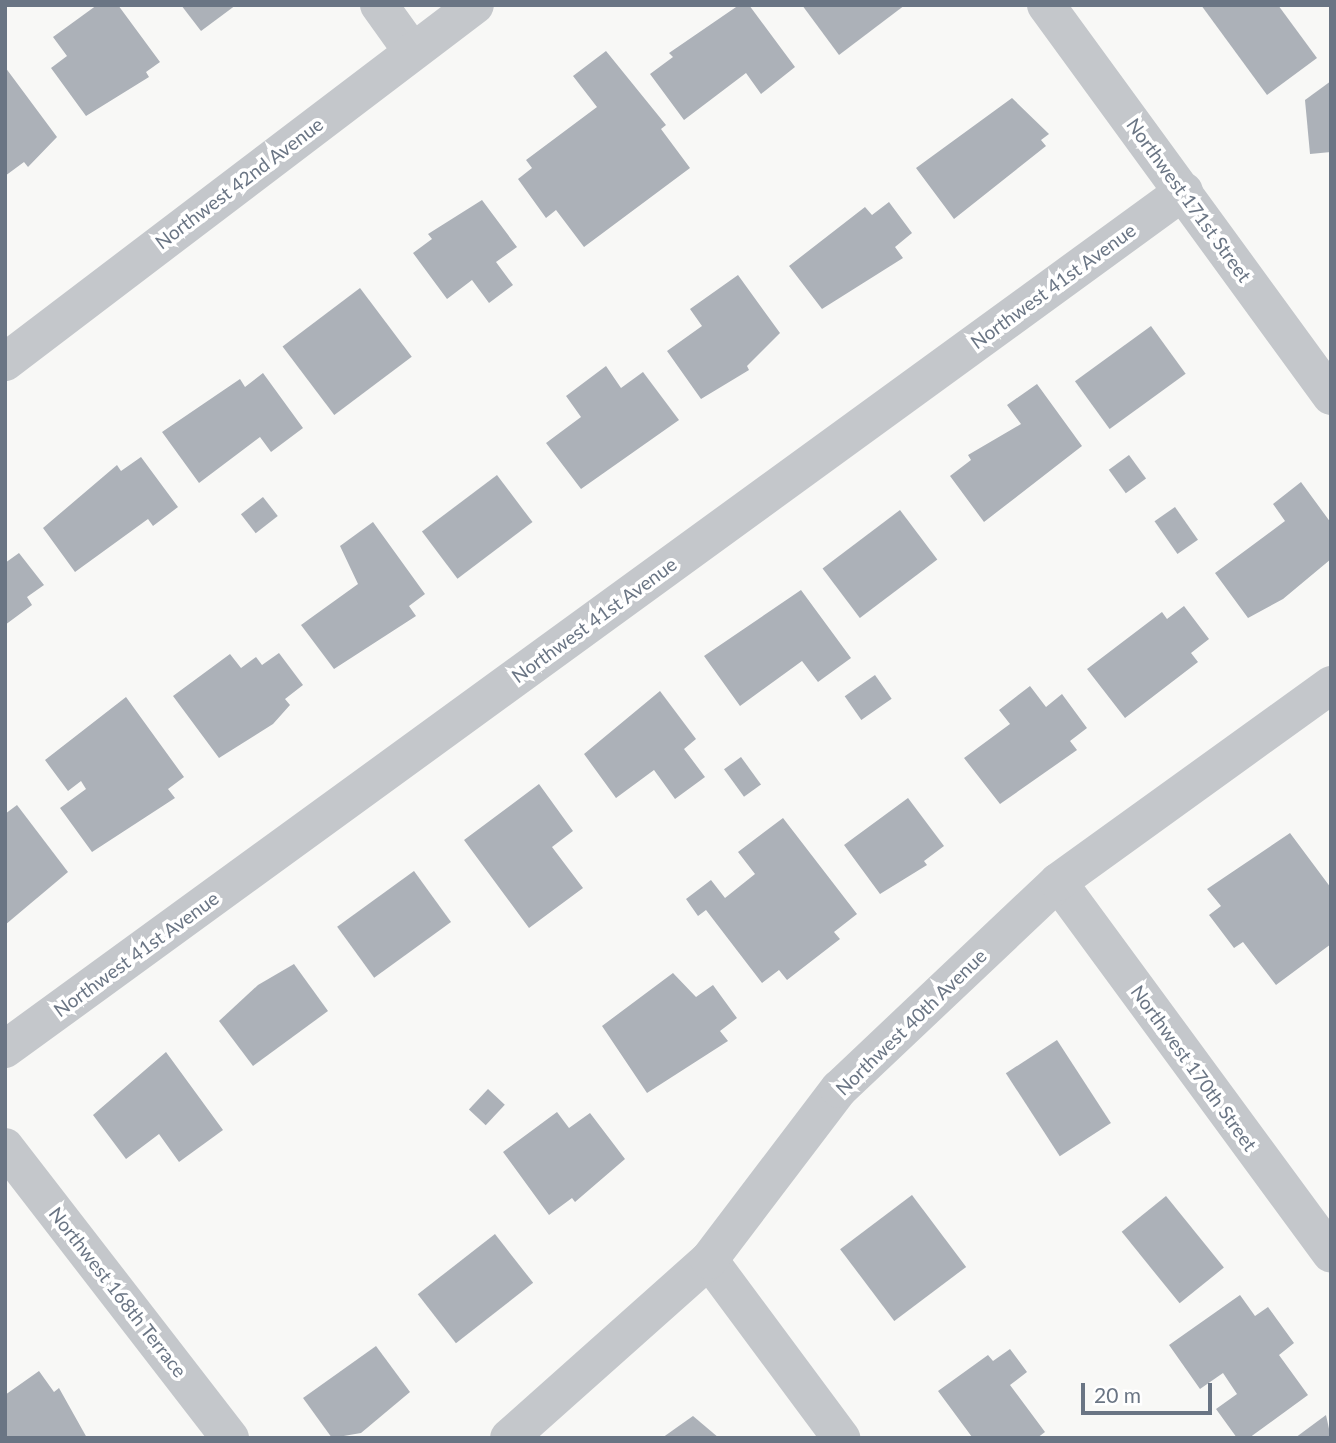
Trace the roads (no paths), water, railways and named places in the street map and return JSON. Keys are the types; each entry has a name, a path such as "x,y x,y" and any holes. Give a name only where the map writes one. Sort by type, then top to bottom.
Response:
{"street":[{"path":"379,5 412,51"},
{"name":"Northwest 42nd Avenue","path":"5,362 475,5"},
{"name":"Northwest 171st Street","path":"1046,5 1331,396"},
{"name":"Northwest 41st Avenue","path":"5,1049 1184,191"},
{"name":"Northwest 40th Avenue","path":"509,1438 709,1260 839,1089 1058,882 1331,685"},
{"name":"Northwest 170th Street","path":"1058,882 1331,1253"},
{"name":"Northwest 168th Terrace","path":"5,1147 230,1438"},
{"path":"709,1260 841,1438"}]}
